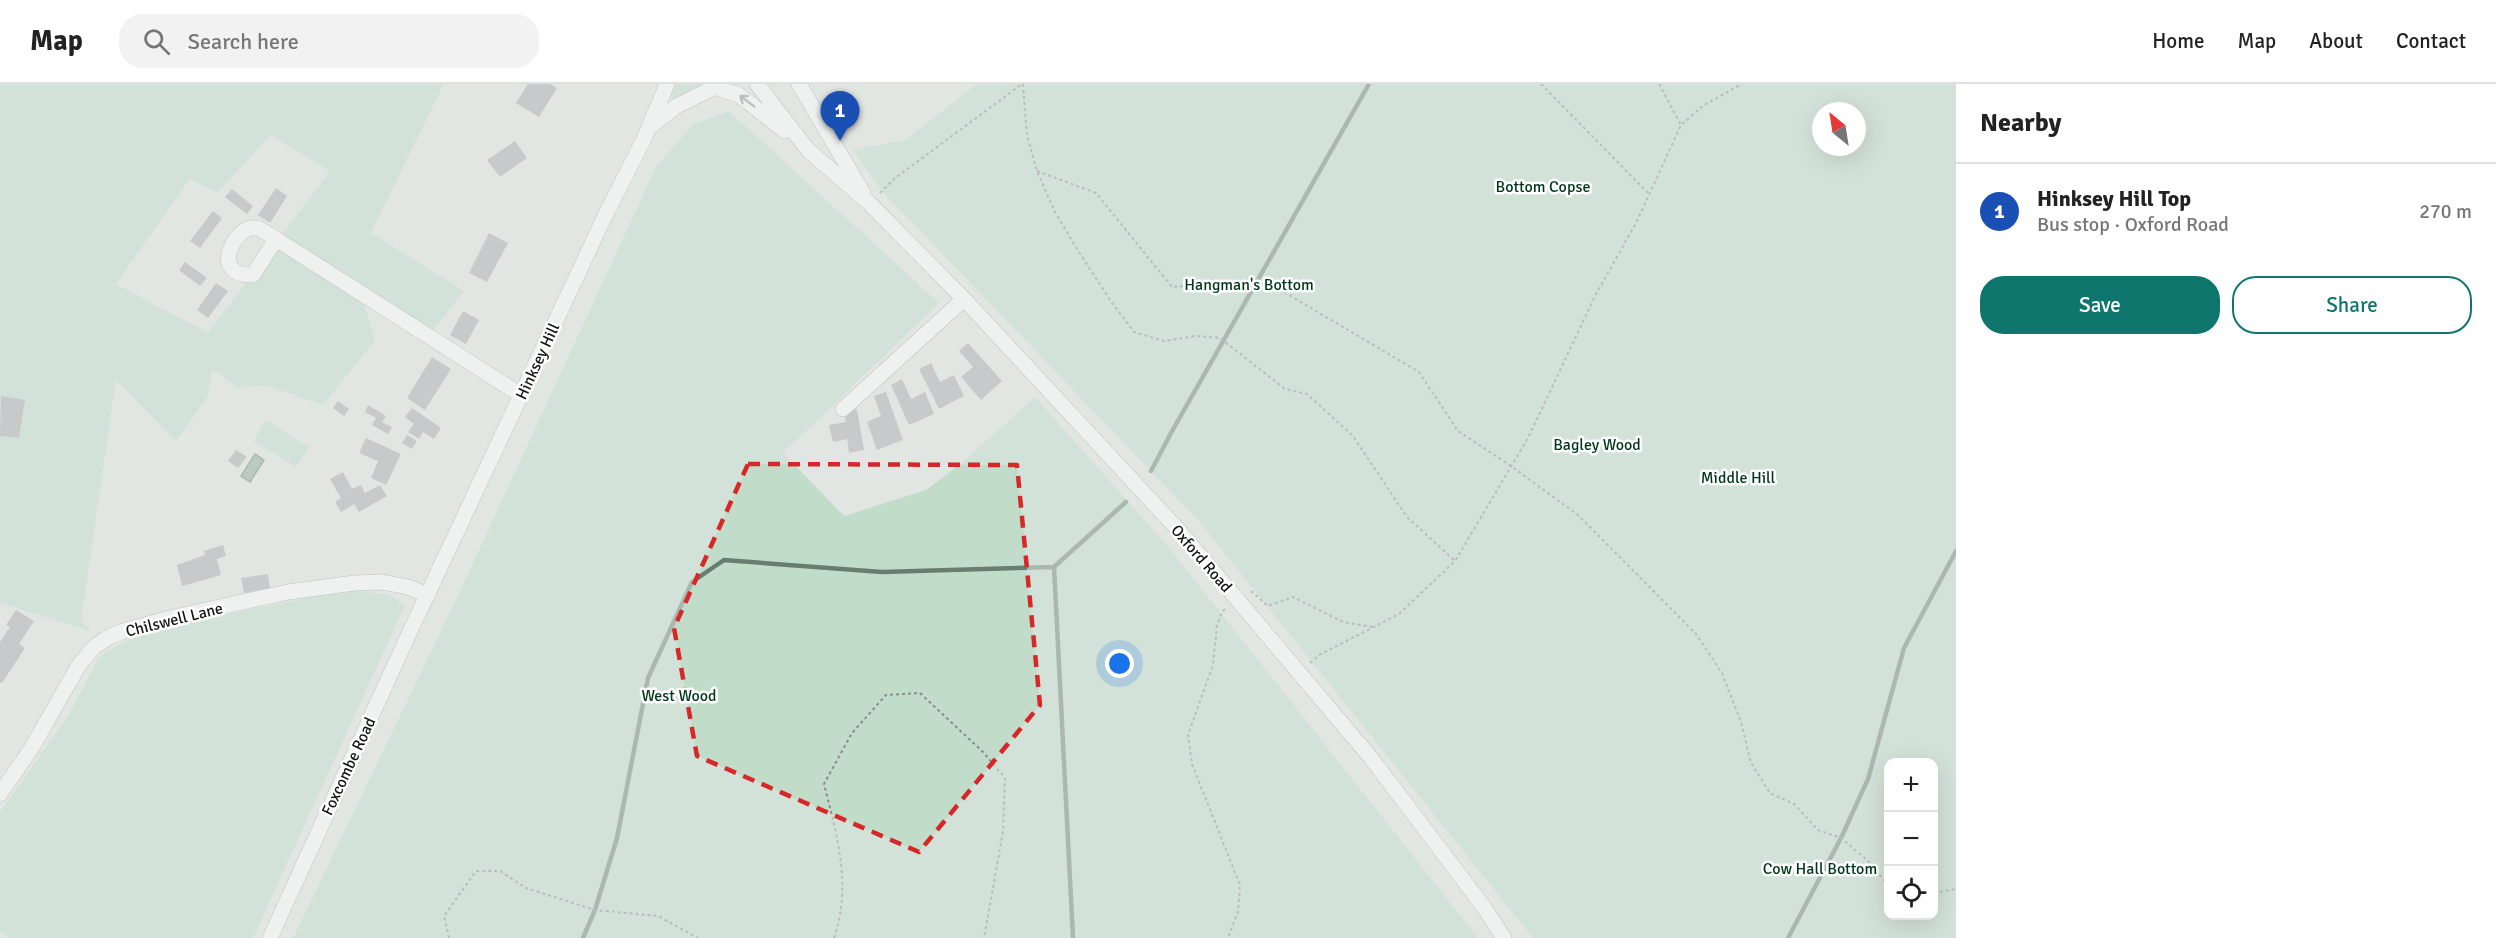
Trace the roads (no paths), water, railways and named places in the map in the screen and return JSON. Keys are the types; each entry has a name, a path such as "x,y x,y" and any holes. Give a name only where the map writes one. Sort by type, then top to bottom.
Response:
{"street":[{"name":"Hinksey Hill","path":"428,595 649,128 667,84"},
{"name":"Oxford Road","path":"757,84 808,150"},
{"name":"Oxford Road","path":"799,84 869,203"},
{"name":"Hinksey Hill","path":"649,128 675,107 718,86"},
{"name":"Oxford Road","path":"718,86 739,95 869,203 964,299 1182,534 1371,758 1483,906 1504,938"},
{"path":"276,239 521,395"},
{"path":"843,409 964,299"},
{"name":"Chilswell Lane","path":"1,792 31,749 79,666 94,647 116,634 170,618 288,592 356,583 382,582 400,585 428,595"},
{"name":"Foxcombe Road","path":"270,938 428,595"}],"waterway":[{"path":"1151,471 1369,84"},
{"path":"1073,938 1054,567 1126,502"},
{"path":"1788,938 1841,838 1868,779 1904,648 1956,551"},
{"path":"583,938 595,910 617,838 648,678 692,582 724,560 882,572 1054,567"}],"place":[{"name":"Hinksey Hill Top","path":"840,141"}],"park label":[{"name":"Bottom Copse","path":"1543,186"},
{"name":"Hangman's Bottom","path":"1249,284"},
{"name":"Bagley Wood","path":"1597,444"},
{"name":"Middle Hill","path":"1738,477"},
{"name":"West Wood","path":"679,695"},
{"name":"Cow Hall Bottom","path":"1820,868"}]}
